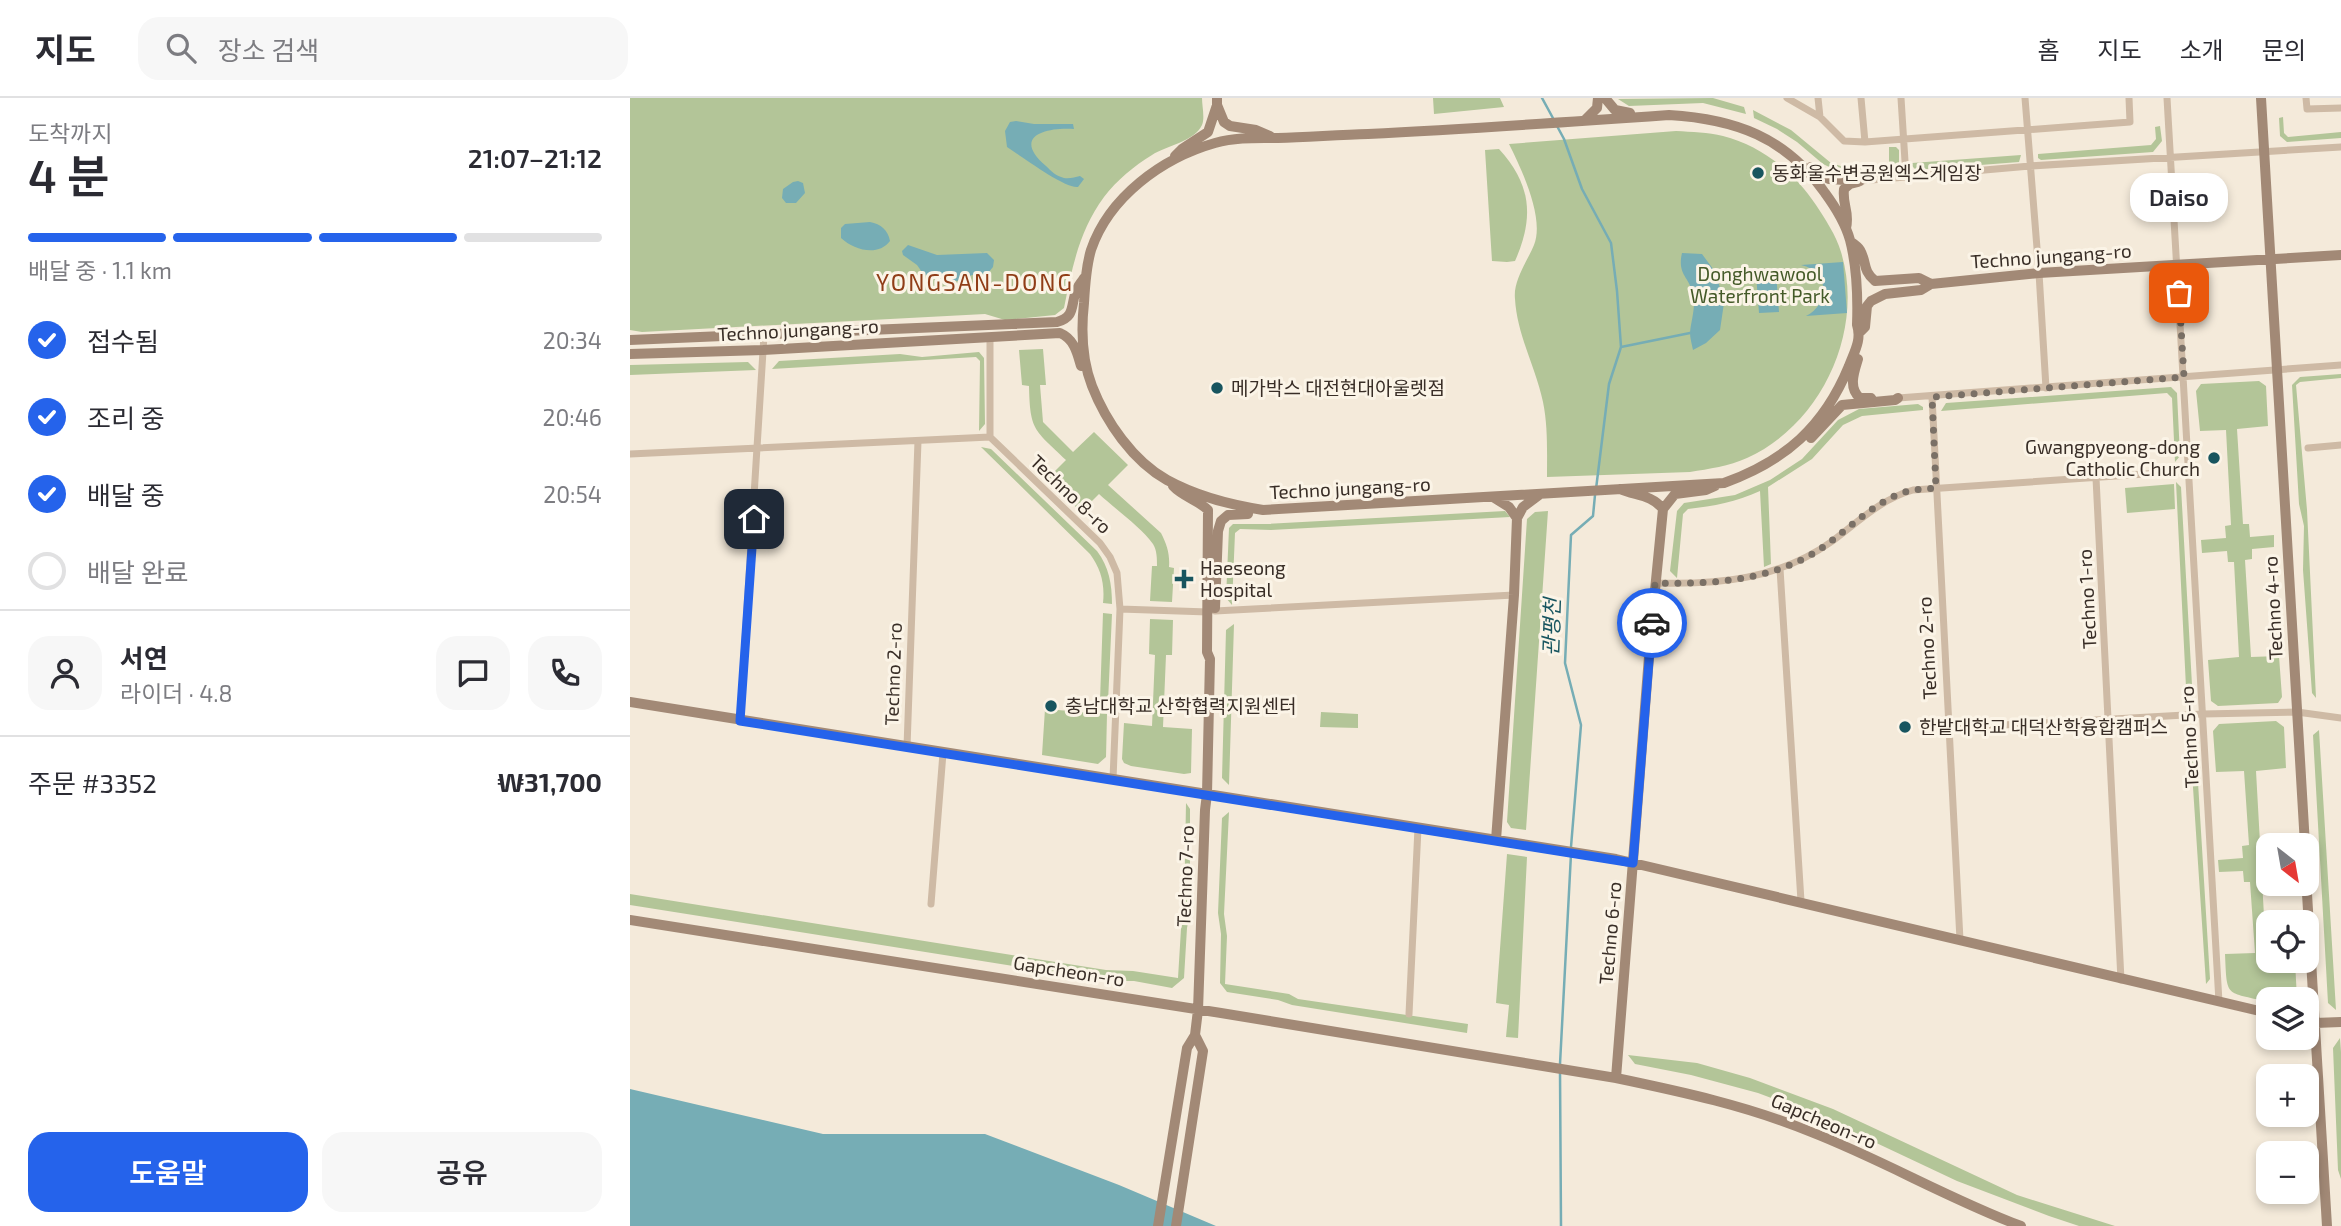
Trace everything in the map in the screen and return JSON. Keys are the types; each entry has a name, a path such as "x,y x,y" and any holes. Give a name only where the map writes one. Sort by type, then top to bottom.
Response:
{"main road":[{"path":"1591,117 1597,108 1598,98"},
{"path":"1605,98 1615,110 1637,113 1641,117"},
{"name":"Techno 4-ro","path":"2261,98 2304,833"},
{"path":"1217,102 1224,122 1230,126 1256,130 1273,138"},
{"path":"1170,161 1182,149 1208,132 1217,102"},
{"path":"1591,117 1669,115 1717,120 1763,136 1829,179 1860,181"},
{"name":"Techno jungang-ro","path":"1591,117 1509,126 1248,137 1214,143 1170,161 1136,185 1103,225 1091,250 1086,276 1082,334 1090,383 1098,402 1119,436 1148,466 1167,480 1232,505 1262,510 1618,488 1650,492"},
{"path":"1793,157 1814,177 1839,213 1850,240 1859,333 1858,359 1853,380 1855,394 1860,398 1898,398"},
{"path":"1846,228 1849,216 1842,202 1844,189 1860,181"},
{"path":"1850,240 1860,251 1868,276 1875,281 1919,278 1931,284"},
{"name":"Techno jungang-ro","path":"1931,284 2039,273 2341,255"},
{"path":"1052,328 1072,313 1075,292 1086,276"},
{"path":"1859,333 1865,327 1867,306 1871,300 1885,294 1921,290 1931,284"},
{"path":"1052,328 1068,336 1090,383"},
{"name":"Techno jungang-ro","path":"630,340 1052,328"},
{"name":"Techno jungang-ro","path":"630,354 763,350 990,337 1052,328"},
{"path":"1790,449 1829,405 1858,345"},
{"path":"1650,492 1663,509 1675,494 1706,490 1743,476 1790,449 1805,444 1842,405 1898,398"},
{"name":"Techno 7-ro","path":"1167,480 1179,492 1208,510 1212,612"},
{"path":"1650,492 1724,483"},
{"path":"1496,840 1509,677 1517,518 1523,507 1544,494"},
{"path":"1493,497 1509,507 1517,518"},
{"name":"Techno 6-ro","path":"1610,1077 1633,863 1663,509"},
{"name":"Techno 7-ro","path":"1195,1034 1207,794 1210,659 1207,652 1218,531 1221,521 1228,515 1262,510"},
{"name":"Techno 2-ro","path":"630,702 1616,859 2256,1010"},
{"path":"2307,896 2310,987"},
{"name":"Gapcheon-ro","path":"630,920 1610,1077 1717,1100 1757,1111 1814,1133 2021,1226"},
{"path":"2319,1022 2341,1022"},
{"path":"1158,1226 1187,1048 1195,1034"},
{"path":"1176,1226 1203,1051 1195,1034"},
{"path":"2313,1050 2327,1226"}],"street":[{"path":"1787,98 1820,117 1844,141 1865,142 2130,122 2129,98"},
{"path":"1818,98 1820,117"},
{"path":"1861,98 1865,142"},
{"path":"1901,98 1906,177"},
{"path":"2025,98 2046,388"},
{"name":"Techno 5-ro","path":"2167,98 2219,1002"},
{"path":"2306,98 2307,109 2341,108"},
{"path":"1860,181 2030,166 2341,147"},
{"path":"740,721 764,335"},
{"path":"630,454 990,437 990,337"},
{"path":"1898,398 2341,365"},
{"name":"Techno 2-ro","path":"1932,397 1960,940"},
{"name":"Techno 8-ro","path":"990,437 1100,543 1117,573 1120,609 1113,779"},
{"name":"Techno 2-ro","path":"907,747 918,442"},
{"path":"2308,448 2341,445"},
{"path":"1655,583 1724,582 1780,569 1824,547 1886,500 1913,490 2189,471"},
{"name":"Techno 1-ro","path":"2096,478 2122,979"},
{"path":"1780,569 1801,901"},
{"path":"1120,609 1212,612 1514,596"},
{"path":"1949,729 2203,714 2297,712 2341,718"},
{"path":"931,904 943,753"},
{"path":"1409,1014 1418,828"}],"green space":[{"path":"630,98 1202,98 1203,119 1202,125 1193,135 1139,164 1120,179 1104,197 1082,237 1064,308 1055,315 1005,320 985,314 642,332 630,330"},
{"path":"1433,98 1500,98 1504,107 1434,114"},
{"path":"1713,98 1744,107 1746,114 1703,103 1629,106 1618,99"},
{"path":"1753,110 1791,130 1831,163 1847,168 1889,165 1889,147 1896,147 1899,150 1899,169 1896,172 1844,174 1823,164 1777,129 1754,118"},
{"path":"2283,117 2284,133 2288,137 2341,132 2341,138 2287,142 2280,136 2279,118"},
{"path":"2160,126 2162,141 2153,152 2041,160 2038,158 2038,154 2151,145 2156,139 2155,127"},
{"name":"Donghwawool Waterfront Park","path":"1676,131 1700,132 1737,140 1764,154 1798,182 1830,227 1841,252 1847,282 1847,312 1842,342 1831,372 1816,398 1797,422 1774,443 1740,461 1690,472 1547,477 1543,402 1519,326 1515,299 1518,278 1537,234 1536,221 1530,193 1509,144"},
{"path":"1499,149 1510,162 1524,189 1527,216 1515,261 1507,262 1492,261 1485,150"},
{"path":"2021,155 2019,162 1916,170 1912,166 1912,163"},
{"path":"1043,349 1046,385 1040,385 1043,422 1073,452 1094,432 1128,465 1108,485 1161,533 1168,550 1169,567 1174,568 1172,602 1150,601 1152,566 1157,566 1156,555 1153,544 1142,531 1099,494 1081,512 1047,479 1066,460 1040,435 1033,421 1029,386 1022,385 1019,350"},
{"path":"979,352 984,358 985,424 979,431 980,361 976,357 772,369 779,361 900,354 922,357"},
{"path":"748,362 756,370 630,375 630,365"},
{"path":"2341,374 2341,378 2300,382 2296,385 2307,510 2316,698 2312,693 2303,570 2304,526 2299,504 2292,385 2300,377"},
{"path":"2259,381 2266,386 2268,426 2237,429 2243,524 2249,524 2250,537 2274,535 2274,547 2252,549 2252,559 2245,560 2251,657 2279,656 2282,697 2278,703 2218,706 2211,701 2208,660 2239,657 2234,562 2228,562 2227,551 2202,553 2201,540 2226,538 2225,526 2231,525 2226,430 2200,431 2196,391 2201,384"},
{"path":"2171,387 2177,393 2180,456 2175,462 2172,398 2167,393 1941,411 1946,403"},
{"path":"1918,404 1923,410 1862,416 1843,425 1812,459 1768,487 1771,564 1764,567 1760,491 1725,503 1688,509 1683,514 1677,578 1670,571 1677,511 1684,503 1735,495 1770,480 1802,459 1838,420 1859,409"},
{"path":"981,447 991,449 1097,551 1109,576 1112,604 1103,603 1101,577 1090,554"},
{"path":"2176,482 2181,487 2193,703 2187,708"},
{"path":"2174,484 2175,509 2127,513 2125,488"},
{"path":"1505,511 1510,517 1271,530 1240,529 1235,533 1232,605 1226,598 1229,528 1233,524"},
{"path":"1548,511 1526,830 1511,828 1507,822 1527,519 1535,512"},
{"path":"1103,613 1112,614 1108,702 1100,701"},
{"path":"1150,619 1173,620 1172,655 1166,655 1163,727 1192,729 1191,773 1131,766 1122,759 1124,723 1152,726 1155,655 1149,654"},
{"path":"1234,624 1229,785 1222,778 1226,630"},
{"path":"1045,709 1107,714 1106,757 1098,764 1042,755"},
{"path":"1321,712 1358,714 1358,728 1320,727"},
{"path":"2276,721 2284,727 2286,768 2256,771 2259,833 2256,833 2256,896 2263,896 2264,910 2256,910 2256,973 2296,973 2296,987 2256,987 2256,999 2231,991 2227,979 2225,954 2255,953 2250,882 2244,882 2243,871 2219,872 2218,860 2243,858 2242,846 2249,845 2244,771 2216,772 2213,731 2219,724"},
{"path":"2189,727 2195,733 2210,979 2206,984"},
{"path":"2319,730 2336,1010 2328,1003 2313,735"},
{"path":"1186,803 1190,809 1190,913 1184,978 1172,988 1134,981 1107,981 630,905 630,894 1106,970 1178,978 1184,913"},
{"path":"1229,812 1224,914 1227,936 1225,984 1289,994 1298,999 1468,1024 1467,1033 1227,992 1220,983 1221,934 1218,913 1222,818"},
{"path":"1507,854 1527,857 1518,1038 1506,1037 1509,1005 1496,1003"},
{"path":"2340,1038 2341,1179 2338,1170 2333,1048"},
{"path":"1628,1055 1697,1063 1750,1078 1833,1109 2017,1195 2115,1226 2079,1226 2049,1216 1957,1181 1817,1115 1758,1093 1691,1075 1635,1064"}],"water":[{"path":"1010,122 1073,124 1074,129 1053,130 1036,136 1032,147 1036,156 1056,175 1066,178 1080,176 1084,179 1078,187 1054,178 1007,147 1005,131"},
{"path":"798,181 803,183 805,193 796,203 786,203 782,198 783,189"},
{"path":"870,222 881,226 888,234 890,241 885,246 866,250 852,246 841,238 841,228 845,224"},
{"path":"908,245 937,255 987,253 994,260 993,267 988,273 972,275 960,281 946,280 938,274 924,275 917,265 903,255 902,251"},
{"path":"1682,253 1702,254 1716,273 1724,303 1720,330 1706,343 1693,350 1690,333 1694,299 1682,271"},
{"path":"1843,262 1847,313 1806,316 1819,304 1823,288 1817,274 1811,268 1801,265"},
{"path":"1776,272 1779,312 1759,313 1756,274"},
{"path":"630,1089 823,1134 985,1134 1119,1185 1216,1226 630,1226"}],"waterway":[{"name":"관평천","path":"1542,98 1554,120"},
{"name":"관평천","path":"1557,126 1582,189 1611,243 1617,291 1621,347 1609,384 1596,489"},
{"path":"1621,347 1690,333"},
{"name":"관평천","path":"1571,847 1581,725 1565,663 1571,535 1593,516 1595,495"},
{"name":"관평천","path":"1560,1064 1571,854"},
{"name":"관평천","path":"1560,1071 1561,1226"}],"way so far":[{"path":"1652,623 1655,583 1724,582 1780,569 1817,551 1886,500 1913,490 1936,488 1932,397 2184,377 2179,293"}],"place":[{"name":"동화울수변공원엑스게임장","path":"1758,173"},
{"name":"Daiso","path":"2179,293"},
{"name":"메가박스 대전현대아울렛점","path":"1217,388"},
{"name":"Gwangpyeong-dong Catholic Church","path":"2214,458"},
{"name":"Haeseong Hospital","path":"1184,579"},
{"name":"충남대학교 산학협력지원센터","path":"1051,706"},
{"name":"한밭대학교 대덕산학융합캠퍼스","path":"1905,727"}],"district":[{"name":"YONGSAN-DONG","path":"975,283"}],"route":[{"path":"754,519 740,721 1633,863 1652,623"}]}
